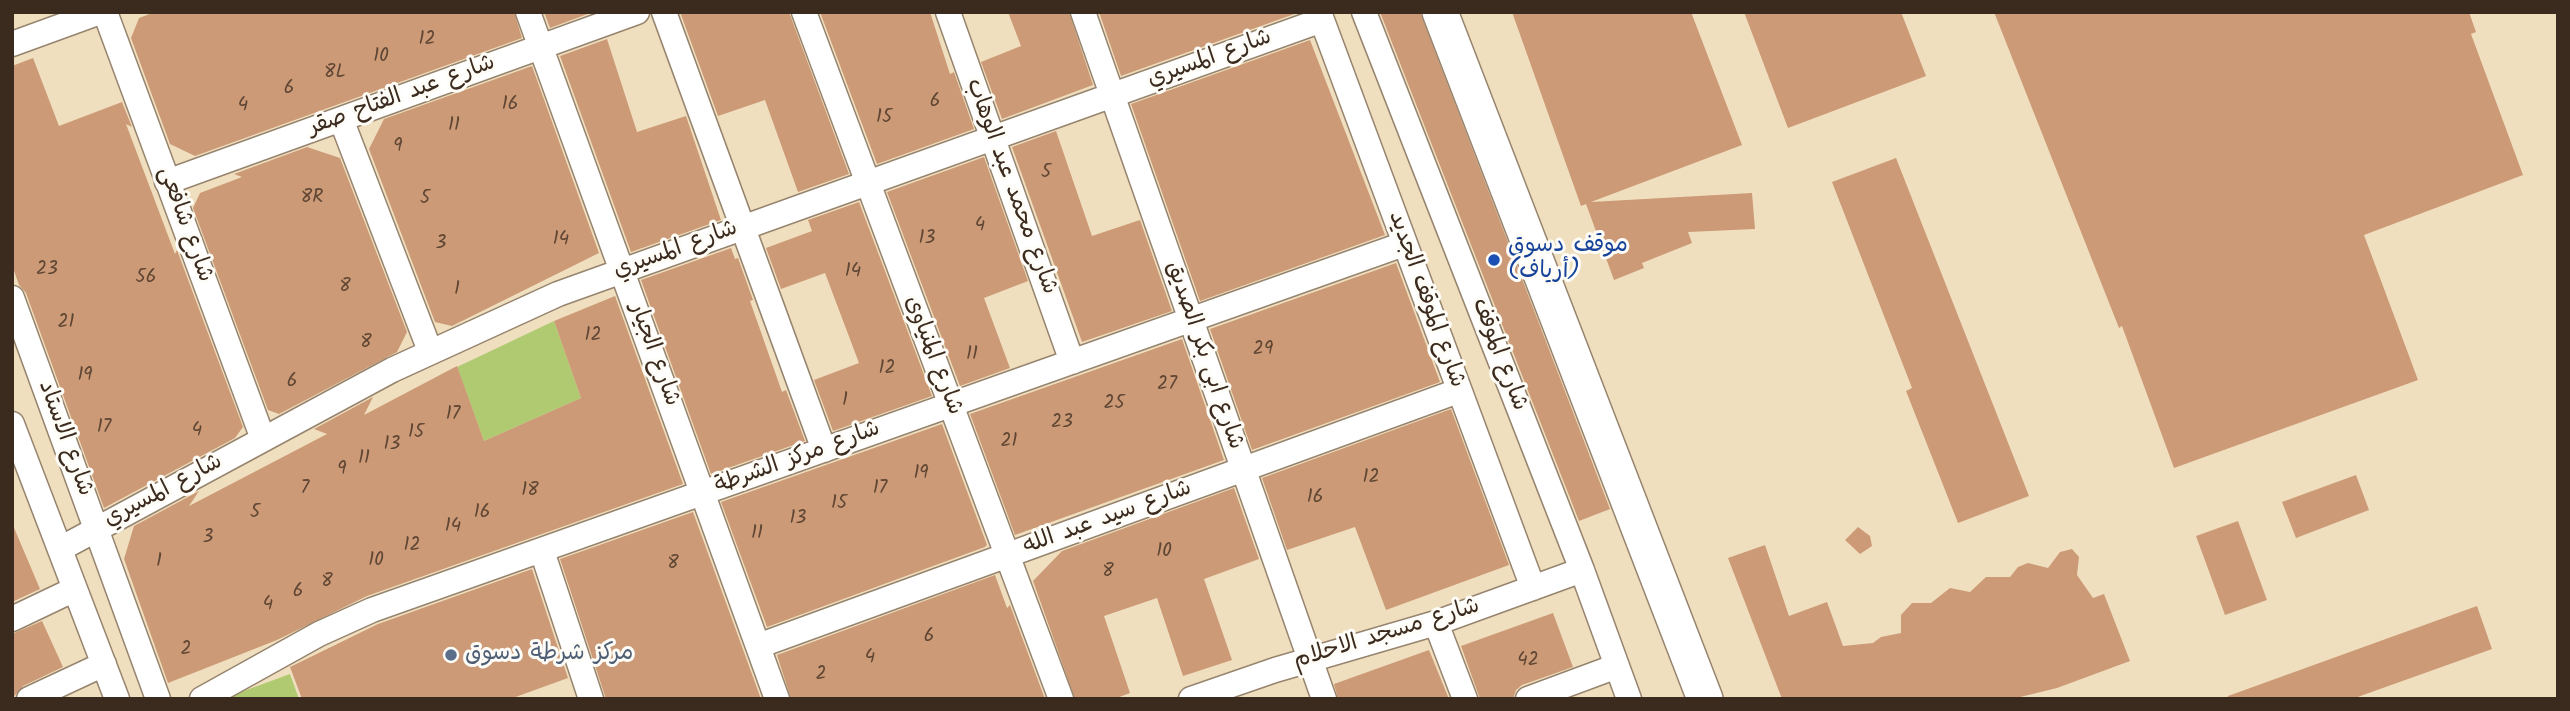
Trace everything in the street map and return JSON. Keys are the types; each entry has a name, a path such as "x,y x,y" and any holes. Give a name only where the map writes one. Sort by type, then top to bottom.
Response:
{"street":[{"path":"12,44 103,12"},
{"name":"شارع شافعى","path":"103,12 263,439"},
{"name":"شارع الجيار","path":"528,12 776,699"},
{"name":"شارع عبد الفتاح صقر","path":"167,182 637,12"},
{"path":"664,12 824,450"},
{"name":"شارع المنياوى","path":"804,12 1061,699"},
{"name":"شارع محمد عبد الوهاب","path":"948,12 1072,362"},
{"name":"شارع ابى بكر الصديق","path":"1083,12 1324,699"},
{"name":"شارع الموقف","path":"1364,12 1582,570 1629,699"},
{"path":"1440,12 1705,699"},
{"name":"شارع المسيري","path":"60,549 430,351 558,294 1112,96 1320,16"},
{"name":"شارع الموقف الجديد","path":"1320,16 1458,391 1534,587"},
{"path":"341,120 430,351"},
{"name":"شارع مركز الشرطة","path":"202,699 345,621 1404,244"},
{"name":"شارع الاستاد","path":"12,298 159,699"},
{"name":"شارع سيد عبد الله","path":"758,646 1458,391"},
{"name":"شارع الاستاد","path":"12,424 18,455 60,549 117,699"},
{"path":"541,551 591,699"},
{"name":"شارع مسجد الاحلام","path":"1191,699 1436,623 1582,570"},
{"path":"12,620 75,589"},
{"path":"1436,623 1465,699"},
{"path":"29,699 104,664"},
{"path":"1528,699 1617,666"}],"green space":[{"path":"554,321 581,398 484,441 457,367"},
{"path":"290,674 299,699 222,699"}],"building":[{"path":"155,12 514,12 522,38 195,156 170,144 131,38 139,18"},
{"path":"544,12 593,12 550,28"},
{"path":"680,12 789,12 849,174 798,192 765,100 718,116"},
{"path":"820,12 930,12 950,74 954,72 974,129 877,164"},
{"path":"1008,12 1069,12 1093,85 1002,119 981,62 1021,46"},
{"path":"1099,12 1300,12 1121,76"},
{"name":"موقف دسوق (أرياف)","path":"1380,12 1420,12 1610,509 1579,521"},
{"path":"1512,12 1691,12 1742,145 1591,202 1752,193 1755,229 1688,232 1692,243 1642,263 1644,268 1614,280 1586,204 1581,206"},
{"path":"1744,12 1901,12 1926,76 1788,128"},
{"path":"1994,12 2469,12 2476,32 2471,34 2523,175 2364,235 2418,380 2174,468 2122,326 2119,328"},
{"path":"607,39 637,132 686,116 721,220 631,252 560,56"},
{"path":"1310,40 1385,235 1200,301 1131,104"},
{"path":"33,58 59,126 122,102 132,127 126,124 175,254 177,250 243,427 235,438 104,508 26,293 19,285 12,265 12,66"},
{"path":"532,66 599,253 452,326 435,322 369,149 384,119"},
{"path":"1056,131 1092,236 1140,220 1172,311 1082,342 1012,147"},
{"path":"307,147 340,158 407,332 397,352 279,414 268,410 193,208 200,193 242,177 234,174"},
{"path":"984,157 1028,281 984,298 1010,368 960,386 887,192"},
{"path":"1896,158 2029,496 1958,523 1906,391 1912,388 1832,182"},
{"path":"859,202 932,396 833,431 814,380 859,363 825,273 781,289 766,248 812,231 808,220"},
{"path":"731,248 735,259 738,258 753,300 750,301 782,392 786,390 805,441 711,474 641,280"},
{"path":"1396,263 1440,382 1252,450 1210,329"},
{"path":"615,296 683,484 367,596 277,640 168,683 124,559 134,526 199,491 189,506 327,434 314,429 373,397 364,415 457,366 484,441 581,398 554,321"},
{"path":"1182,339 1224,460 1015,535 970,414"},
{"path":"1451,409 1509,565 1386,610 1355,527 1287,550 1262,478"},
{"path":"942,424 987,545 767,627 721,502"},
{"path":"2356,475 2369,510 2296,538 2282,502"},
{"path":"1234,488 1259,559 1204,579 1232,660 1183,676 1157,598 1104,616 1130,693 1114,699 1075,699 1033,581 1062,551"},
{"path":"693,512 761,699 606,699 560,559"},
{"path":"2238,521 2267,600 2225,615 2196,536"},
{"path":"12,523 40,589 12,602"},
{"path":"1858,527 1870,536 1872,546 1860,554 1845,540"},
{"path":"1765,545 1789,616 1827,602 1843,646 1873,643 1881,637 1901,633 1901,615 1912,603 1931,603 1950,588 1970,592 1986,577 2010,577 2018,567 2028,563 2048,568 2060,552 2072,549 2079,557 2077,575 2093,598 2104,594 2130,661 2057,688 2012,699 1782,699 1728,558"},
{"name":"مركز شرطة دسوق","path":"532,569 568,678 510,699 302,699 290,667 378,624"},
{"path":"995,575 1007,608 1010,605 1045,699 791,699 777,655"},
{"path":"2477,606 2492,649 2352,699 2228,699 2228,696"},
{"path":"1553,613 1573,667 1522,685 1516,690 1513,699 1480,699 1461,646"},
{"path":"42,621 63,667 23,686 12,699 12,634"},
{"path":"1429,650 1449,699 1338,699 1334,684"}],"place":[{"name":"موقف دسوق (أرياف)","path":"1494,260"},
{"name":"مركز شرطة دسوق","path":"451,655"}]}
